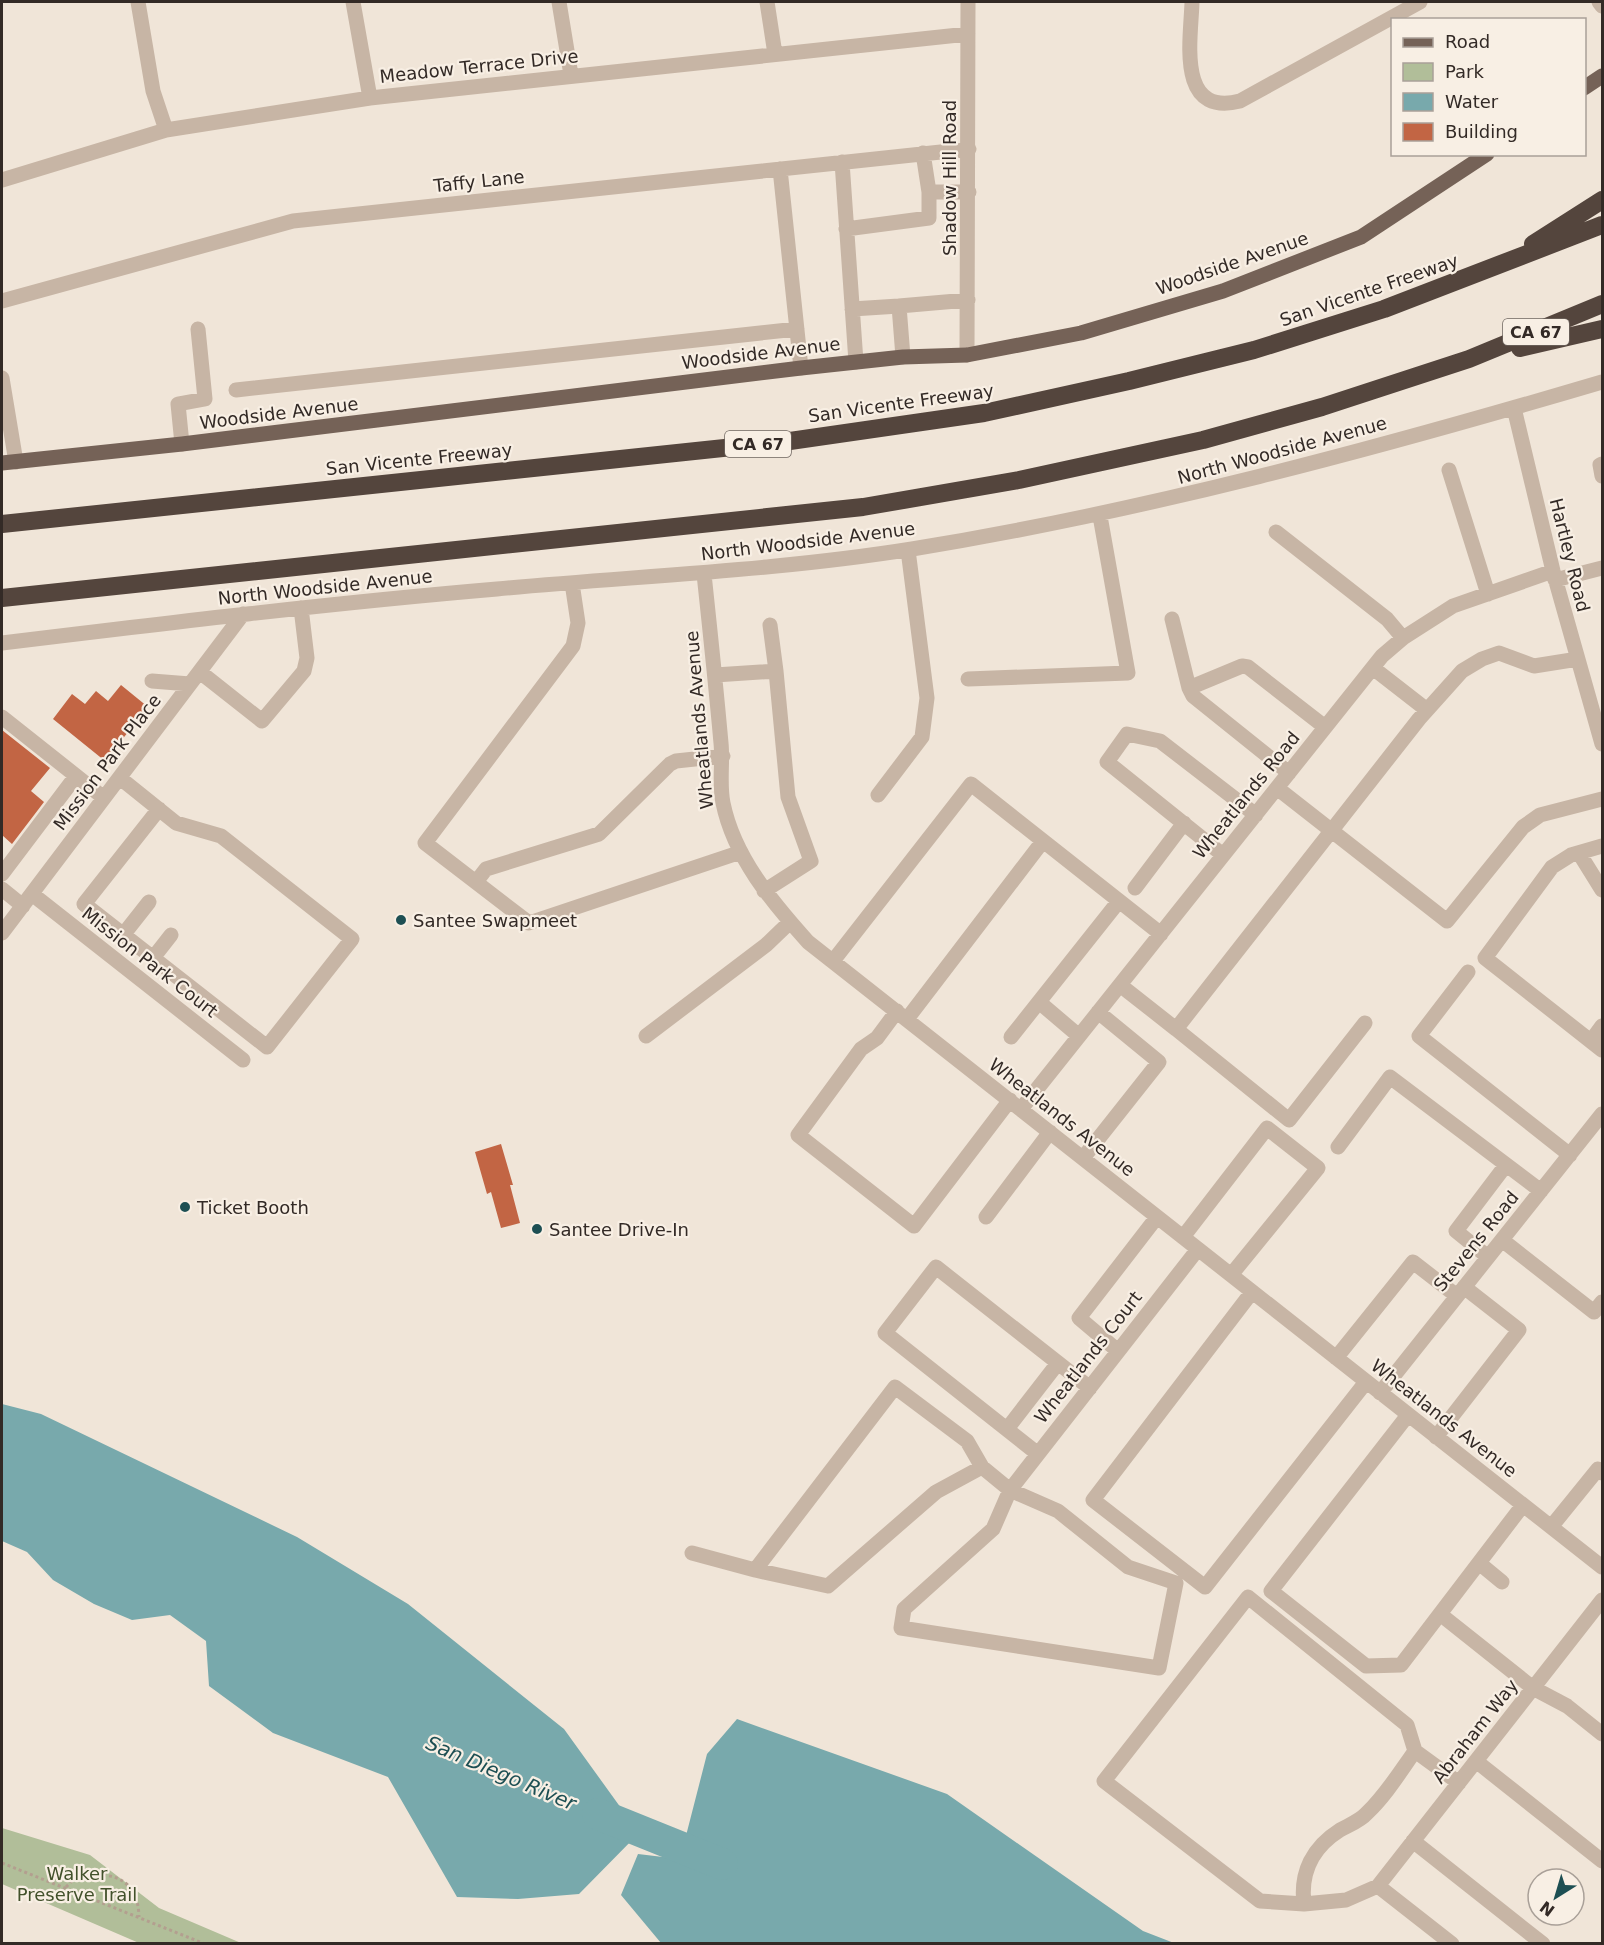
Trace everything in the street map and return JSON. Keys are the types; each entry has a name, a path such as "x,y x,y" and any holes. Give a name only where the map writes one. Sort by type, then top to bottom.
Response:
{"highway":[{"path":"1496,268 1602,200"},
{"name":"San Vicente Freeway","path":"2,524 790,441 984,413 1254,350 1384,309 1496,268 1602,225"},
{"name":"CA 67","path":"2,598 874,505 1018,480 1203,440 1322,407 1469,359 1602,304"},
{"path":"1469,359 1602,329"}],"main road":[{"path":"1586,87 1602,76"},
{"name":"Woodside Avenue","path":"9,462 182,444 801,368 903,357 967,355 1081,333 1223,291 1361,237 1484,156"}],"street":[{"path":"138,2 153,91 166,130"},
{"path":"353,2 370,98"},
{"path":"559,2 571,75"},
{"path":"767,2 775,54"},
{"name":"Shadow Hill Road","path":"967,355 968,2"},
{"path":"1192,2 1190,75 1197,90 1212,101 1228,104 1240,101 1391,18"},
{"path":"1392,18 1420,2"},
{"path":"1599,2 1602,6"},
{"name":"Meadow Terrace Drive","path":"2,180 166,130 370,98 968,34"},
{"name":"Taffy Lane","path":"2,301 293,221 969,149"},
{"path":"846,229 929,218 929,192 923,153"},
{"path":"842,162 856,362"},
{"path":"780,169 801,368"},
{"path":"929,192 969,192"},
{"path":"852,309 968,300"},
{"path":"899,306 903,357"},
{"path":"182,444 178,404 205,399 198,329"},
{"path":"236,390 797,329"},
{"path":"2,378 9,462"},
{"name":"North Woodside Avenue","path":"2,643 301,608 572,583 704,574 908,550 1100,516 1257,478 1602,382"},
{"name":"Hartley Road","path":"1514,408 1554,575 1602,744"},
{"path":"1602,464 1600,465 1602,476"},
{"path":"1449,470 1488,594"},
{"path":"968,679 1128,673 1100,516"},
{"path":"1276,532 1388,619 1403,638"},
{"path":"878,795 922,737 927,717 927,698 908,550"},
{"name":"Wheatlands Road","path":"902,1015 861,1049 798,1135 914,1226 1015,1104 1079,1036 1373,668 1403,638 1453,606 1554,575 1602,568"},
{"name":"Wheatlands Avenue","path":"704,574 723,756 723,802 741,852 764,891 808,942 1602,1567"},
{"path":"572,583 578,624 573,646 425,843 529,923 741,852"},
{"path":"152,681 195,678 262,721 304,670 307,658 301,608"},
{"name":"Mission Park Place","path":"2,933 243,614"},
{"path":"1172,619 1193,696 1289,773"},
{"path":"764,891 811,861 788,797 770,625"},
{"path":"1176,1029 1427,710 1462,671 1482,659 1499,653 1534,666 1578,659"},
{"path":"1189,688 1242,666 1248,667 1325,728"},
{"path":"1373,668 1427,710"},
{"path":"716,675 776,671"},
{"path":"2,717 104,798"},
{"path":"1223,855 1107,762 1127,734 1160,741 1256,815"},
{"path":"476,882 486,869 599,834 676,761 723,756"},
{"path":"2,874 76,776"},
{"path":"120,778 176,822 221,836 352,939 267,1047 84,904 159,809"},
{"path":"833,962 971,784 1161,934"},
{"path":"1277,788 1447,921 1523,827 1540,815 1602,799"},
{"path":"1135,888 1184,823"},
{"path":"902,1015 1043,841"},
{"path":"1602,846 1579,853 1552,867 1485,958 1597,1046 1602,1026"},
{"path":"1579,853 1602,890"},
{"name":"Mission Park Court","path":"2,890 27,900 243,1060"},
{"path":"1011,1037 1119,901"},
{"path":"123,935 149,902"},
{"path":"646,1036 766,945 790,922"},
{"path":"153,958 171,935"},
{"path":"1468,972 1419,1036 1570,1155"},
{"path":"1120,985 1289,1120 1365,1023"},
{"path":"1039,1002 1079,1036"},
{"path":"1083,1158 1159,1062 1098,1012"},
{"path":"1338,1147 1390,1077 1541,1191"},
{"name":"Stevens Road","path":"1380,1393 1602,1114"},
{"path":"1183,1237 1268,1128 1318,1168 1231,1275"},
{"path":"986,1217 1050,1132"},
{"path":"1488,1257 1456,1231 1506,1165"},
{"path":"1119,1351 1079,1318 1157,1217"},
{"path":"1502,1240 1594,1312 1602,1302"},
{"name":"Wheatlands Court","path":"1010,1490 1198,1249"},
{"path":"1336,1358 1413,1262 1519,1330 1436,1437"},
{"path":"1038,1454 885,1333 936,1267 1090,1388"},
{"path":"1252,1292 1093,1500 1205,1587 1366,1382"},
{"path":"1007,1430 1058,1363"},
{"path":"755,1570 896,1386 967,1441 982,1467 1010,1490 1058,1511 1128,1567 1176,1583 1159,1668 901,1628 904,1609 993,1528 1010,1490"},
{"path":"1408,1415 1271,1591 1366,1666 1401,1665 1523,1505"},
{"path":"692,1553 828,1586 936,1492 982,1467"},
{"path":"1551,1527 1598,1468 1602,1473"},
{"path":"1479,1563 1502,1582"},
{"path":"1452,1944 1378,1886 1346,1900 1304,1904 1260,1901 1104,1781 1248,1597 1407,1725 1415,1752 1459,1783"},
{"name":"Abraham Way","path":"1378,1886 1602,1600"},
{"path":"1440,1614 1533,1688 1567,1706 1602,1734"},
{"path":"1304,1904 1304,1881 1313,1855 1333,1835 1363,1818 1375,1806 1415,1752"},
{"path":"1476,1761 1602,1861"},
{"path":"1413,1841 1543,1944"}],"path":[{"path":"2,1863 205,1944"},
{"path":"65,1888 78,1875 92,1874 129,1883 135,1891 139,1917"}],"green space":[{"name":"Walker Preserve Trail","path":"2,1828 90,1855 159,1908 241,1943 139,1943 2,1884"}],"water":[{"path":"2,1404 41,1414 297,1537 408,1604 564,1729 639,1833 579,1894 518,1899 457,1897 388,1777 273,1733 209,1686 206,1641 170,1615 132,1620 94,1604 53,1580 27,1552 2,1541"},
{"path":"737,1719 947,1794 1143,1931 1174,1943 661,1943 621,1895 638,1854 680,1859 707,1754"}],"building":[{"path":"121,685 148,707 105,761 53,719 72,694 85,704 96,691 108,701"},
{"path":"2,730 50,768 31,791 44,802 12,844 2,835"},
{"path":"501,1144 513,1185 510,1185 520,1223 501,1228 491,1192 487,1194 475,1152"}],"waterway":[{"name":"San Diego River","path":"598,1814 722,1864"}],"place":[{"name":"Santee Swapmeet","path":"401,920"},
{"name":"Ticket Booth","path":"185,1207"},
{"name":"Santee Drive-In","path":"537,1229"}]}
